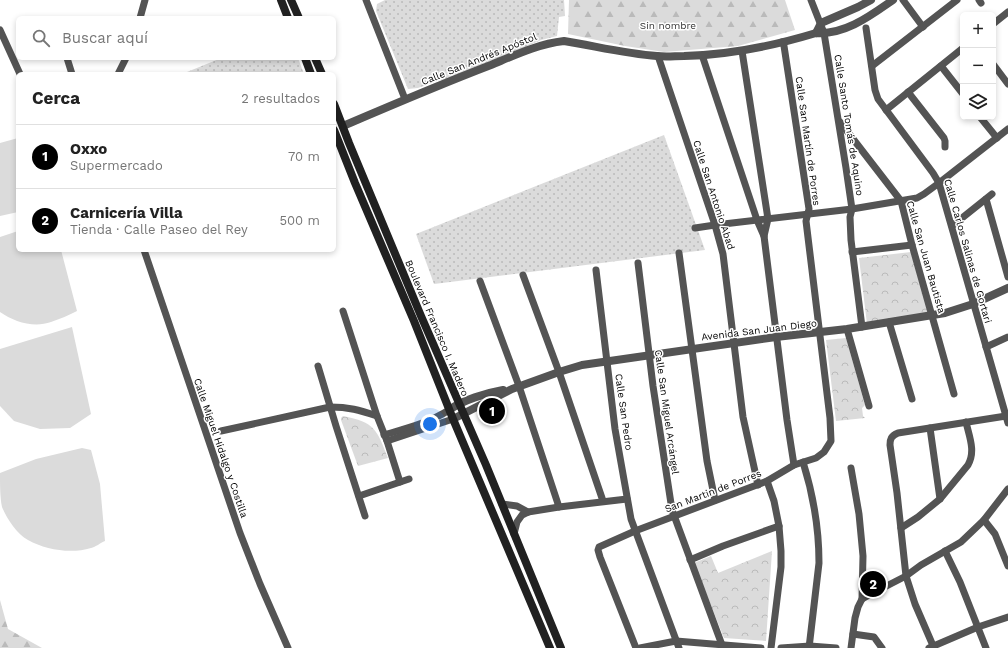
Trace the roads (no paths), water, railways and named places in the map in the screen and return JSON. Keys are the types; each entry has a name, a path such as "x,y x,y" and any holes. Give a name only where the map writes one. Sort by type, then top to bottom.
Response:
{"main road":[{"path":"281,0 287,16"},
{"path":"291,0 298,16"},
{"path":"306,60 310,72"},
{"path":"316,60 321,72"},
{"name":"Boulevard Francisco I. Madero","path":"336,109 418,309 502,504 561,648"},
{"name":"Boulevard Francisco I. Madero","path":"336,135 414,321 452,419 550,648"}],"street":[{"path":"140,16 144,0"},
{"path":"366,0 405,99"},
{"path":"811,0 821,23 820,33"},
{"path":"821,23 871,0"},
{"name":"Calle San Andrés Apóstol","path":"343,126 405,99 541,45 553,42 564,41 636,54 658,56 702,55 742,51 762,48 782,42 846,28 868,17 893,0"},
{"path":"902,0 923,27"},
{"path":"872,66 957,0"},
{"path":"996,22 1008,13"},
{"name":"Calle Carlos Salinas de Gortari","path":"866,28 878,99 939,183 1007,420"},
{"path":"0,30 19,72"},
{"name":"Calle Santo Tomás de Aquino","path":"820,33 839,121 852,209 850,217 852,252 862,327"},
{"name":"Calle San Martín de Porres","path":"782,42 784,46 809,209 806,221 831,434"},
{"path":"886,110 960,50"},
{"path":"742,51 768,219 764,236"},
{"path":"702,55 757,220 764,236 776,337 794,465"},
{"name":"Calle San Antonio Abad","path":"658,56 723,254 743,417 758,485"},
{"path":"68,60 72,72"},
{"path":"119,72 125,60"},
{"path":"941,66 960,90"},
{"path":"996,68 1008,84"},
{"path":"908,92 944,138 945,147"},
{"path":"982,120 997,138"},
{"name":"Calle San Juan Bautista","path":"839,121 901,201 954,394"},
{"path":"695,228 852,209 920,197 1008,129"},
{"path":"952,226 992,194"},
{"path":"986,199 1008,276"},
{"path":"852,252 912,245"},
{"name":"Calle Miguel Hidalgo y Costilla","path":"145,252 240,533 288,648"},
{"path":"678,253 707,461 715,500"},
{"name":"Calle San Miguel Arcángel","path":"638,263 649,355 674,516 722,645"},
{"name":"Calle San Pedro","path":"596,270 615,429 631,519 678,645"},
{"path":"524,275 604,501"},
{"path":"480,281 515,387 559,507"},
{"name":"Avenida San Juan Diego","path":"449,410 459,403 496,391 515,387 582,365 776,337 862,327 945,314 973,304 1008,288"},
{"path":"343,311 400,482"},
{"path":"889,322 912,399"},
{"path":"847,329 868,406"},
{"path":"986,347 1008,337"},
{"path":"318,366 365,516"},
{"name":"Avenida San Juan Diego","path":"452,419 515,387"},
{"path":"221,430 330,406 357,409 377,416"},
{"path":"385,438 401,430 440,416 449,410"},
{"path":"385,438 452,419"},
{"path":"1007,420 966,422 898,433 890,439 890,445 906,576 932,647 978,627 1008,617"},
{"path":"901,528 918,517 940,499 970,460 972,456 972,448 966,422"},
{"path":"930,428 940,499"},
{"name":"San Martin de Porres","path":"636,648 600,557 598,550 599,547 635,531 758,485 794,465 816,458 824,452 831,441 831,434"},
{"path":"803,462 812,494 819,552 809,647"},
{"path":"851,468 859,514 863,556 862,599 855,618 851,648"},
{"path":"358,496 409,479"},
{"path":"767,481 774,501 779,526 781,551 781,567 771,648"},
{"path":"862,599 906,576 921,565 961,542 984,520 1008,489"},
{"path":"514,534 517,522 522,515 528,512 627,499"},
{"path":"502,504 517,506 528,512"},
{"path":"984,520 994,531 1005,549 1008,566"},
{"path":"690,560 723,546 779,526"},
{"path":"945,551 960,582 986,648"},
{"path":"853,634 874,637 880,645"},
{"path":"640,648 678,645 722,645 761,648"},
{"path":"781,648 836,648"}],"place":[{"name":"Oxxo","path":"492,411"},
{"name":"Carnicería Villa","path":"873,584"}],"park label":[{"name":"Sin nombre","path":"668,25"}]}
